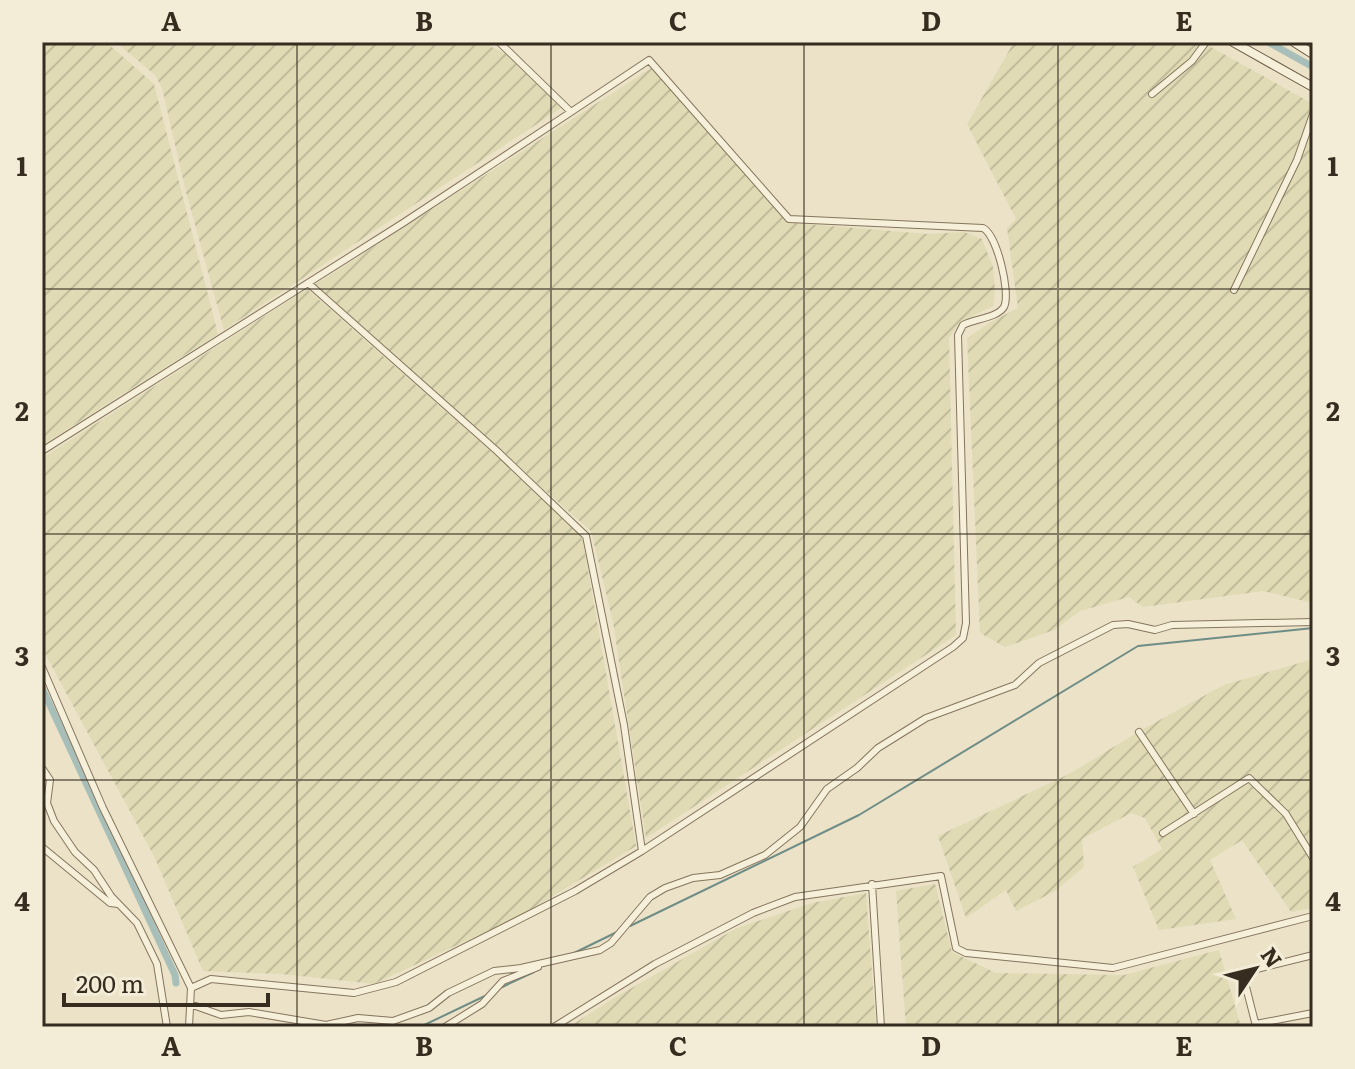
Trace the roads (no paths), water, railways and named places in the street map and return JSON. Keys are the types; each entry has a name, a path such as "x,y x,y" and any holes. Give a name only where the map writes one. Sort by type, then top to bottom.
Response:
{"street":[{"path":"499,42 571,112"},
{"path":"1152,94 1192,61 1206,42"},
{"path":"1233,42 1313,87"},
{"path":"1294,42 1313,54"},
{"path":"42,451 308,283 649,60 789,219 983,228 995,240 1006,291 1003,309 971,320 963,325 958,335 966,623 963,638 642,851 575,891 396,982 354,993 211,979 191,988"},
{"path":"1234,290 1297,160 1313,114"},
{"path":"308,283 497,451 586,536 624,725 642,851"},
{"path":"190,1004 221,1015 249,1012 326,1025 358,1018 393,1021 429,1008 448,993 494,971 600,950 611,943 650,897 665,888 693,878 720,875 765,855 800,827 827,789 857,768 878,748 926,718 1015,685 1039,663 1083,638 1113,625 1128,624 1155,630 1172,625 1313,622"},
{"path":"42,667 103,808 191,988 189,1027"},
{"path":"1139,732 1194,814"},
{"path":"42,768 50,780 47,803 54,821 75,852 94,870 118,904 137,923 157,964 167,1027"},
{"path":"1163,833 1249,778 1286,814 1313,858"},
{"path":"42,847 110,903 118,904"},
{"path":"554,1027 655,964 753,913 795,897 872,884 941,876 956,948 966,953 1113,968 1313,916"},
{"path":"872,884 881,1027"},
{"path":"1249,971 1313,955"},
{"path":"445,1027 482,1004 503,981 544,963"},
{"path":"1245,983 1256,1026 1313,1013"}],"waterway":[{"path":"1268,42 1313,67"},
{"path":"630,926 859,815 1138,646 1313,628"},
{"path":"42,688 176,983"},
{"path":"572,954 617,932"},
{"path":"500,988 534,972"},
{"path":"420,1027 487,995"}]}
